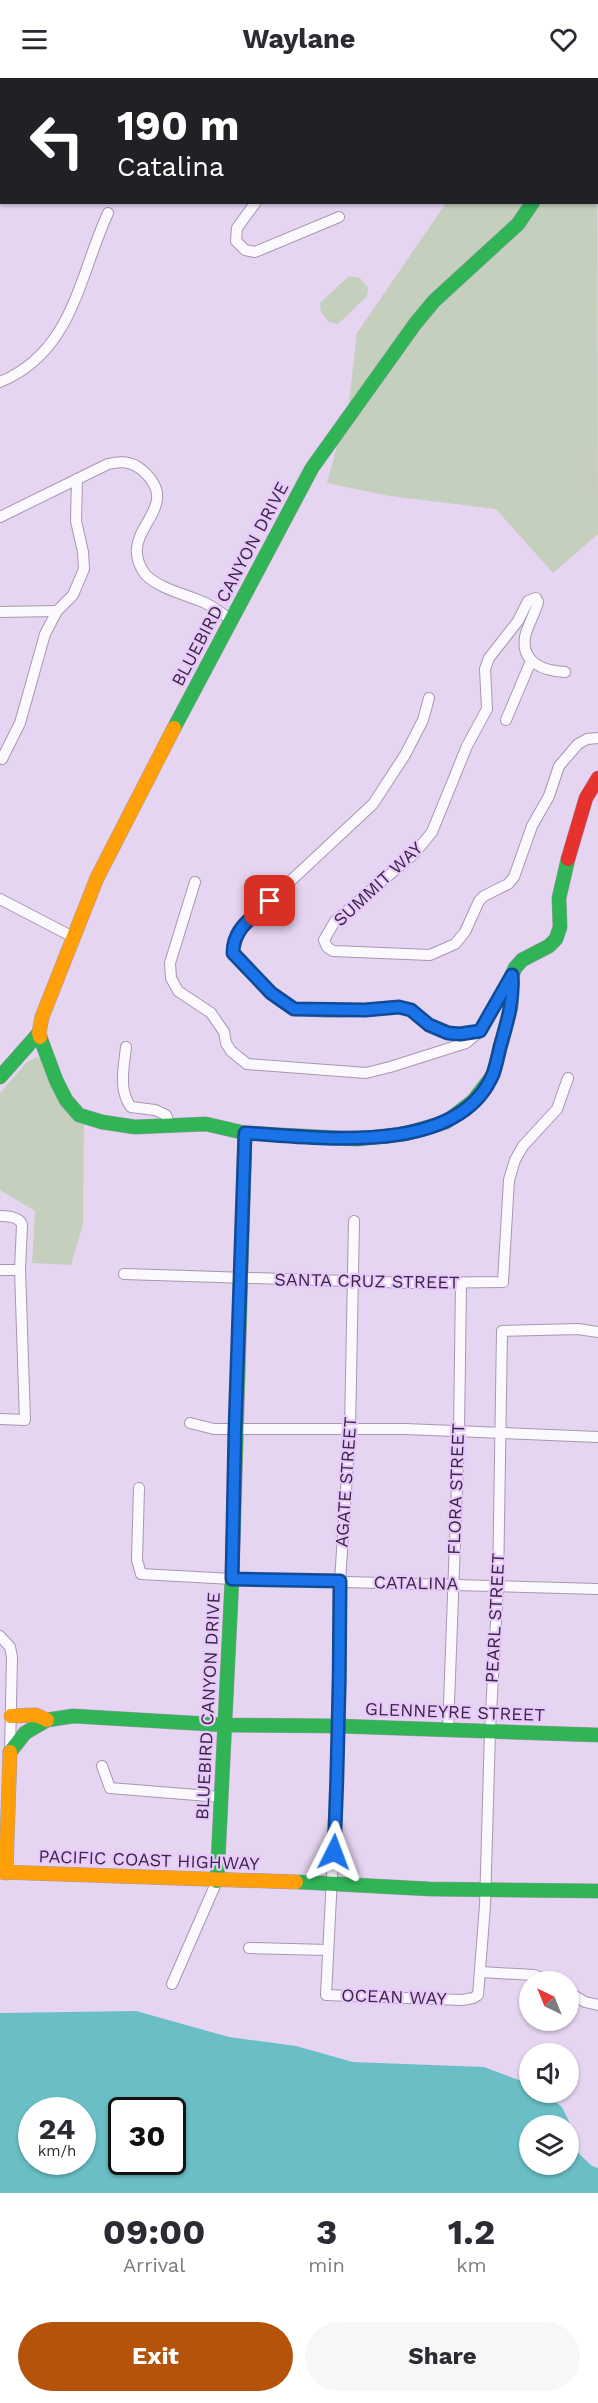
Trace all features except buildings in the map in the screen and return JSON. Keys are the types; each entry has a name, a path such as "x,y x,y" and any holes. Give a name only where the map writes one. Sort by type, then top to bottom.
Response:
{"main road":[{"name":"BLUEBIRD CANYON DRIVE","path":"39,1033 42,1017 73,938 112,848 230,619 312,468 415,324 454,281 518,224 532,204"},
{"path":"0,1077 39,1033 66,1100 79,1115 102,1122 135,1127 206,1124 245,1133 357,1139 404,1134 446,1122 473,1101 493,1075 511,1006 512,975 522,960 549,946 556,939 560,927 558,898 566,866 586,798 598,778"},
{"name":"BLUEBIRD CANYON DRIVE","path":"217,1881 232,1579 245,1133"},
{"path":"11,1716 36,1715 47,1720"},
{"name":"GLENNEYRE STREET","path":"5,1752 25,1733 47,1720 73,1716 225,1725 338,1726 598,1735"},
{"path":"3,1873 5,1752"},
{"name":"PACIFIC COAST HIGHWAY","path":"3,1873 333,1883 406,1888 598,1891"}],"street":[{"path":"255,204 237,228 236,241 245,250 255,252 339,217"},
{"path":"0,382 24,370 40,356 69,316 80,291 95,241 108,213"},
{"path":"0,517 108,464 122,461 137,466 147,474 155,486 156,508 141,534 137,548 138,562 146,574 158,583 206,603 230,619"},
{"path":"2,759 20,723 45,634 57,611 72,595 84,569 83,552 76,521 78,479"},
{"name":"SUMMIT WAY","path":"531,661 525,649 525,636 538,602 536,598 528,601 518,621 489,657 485,669 487,709 467,746 432,832 414,854 335,921 324,940 327,947 333,951 430,955 455,944 465,932 479,901 508,884 514,877 532,826 549,796 559,766 578,744 587,739 598,738"},
{"path":"0,612 57,611"},
{"path":"506,720 531,661 549,671 564,672"},
{"path":"429,698 423,720 405,755 373,804 238,930 233,941 233,953 271,993 294,1009 365,1010 399,1007 411,1010 429,1025 448,1033 480,1031"},
{"path":"195,882 170,963 171,978 178,992 211,1013 224,1032 226,1043 231,1051 247,1065 366,1073 466,1043 480,1031 512,975"},
{"path":"0,899 73,938"},
{"path":"126,1047 123,1090 125,1099 131,1107 155,1110 166,1115 170,1126"},
{"name":"SANTA CRUZ STREET","path":"124,1274 240,1279 503,1282 508,1180 523,1146 557,1109 568,1078"},
{"path":"0,1216 9,1216 18,1220 22,1226 20,1270 25,1420 0,1419"},
{"name":"AGATE STREET","path":"326,1995 333,1883 340,1581 350,1430 354,1221"},
{"path":"0,1270 20,1270"},
{"name":"FLORA STREET","path":"448,1731 459,1432 460,1283"},
{"name":"PEARL STREET","path":"462,2000 478,1995 481,1972 498,1585 502,1332 578,1329 598,1332"},
{"path":"190,1423 214,1429 235,1430 459,1432 598,1437"},
{"name":"CATALINA","path":"139,1488 137,1560 141,1574 232,1579 598,1588"},
{"path":"0,1636 10,1647 12,1657 11,1716 5,1752"},
{"path":"102,1766 110,1788 221,1797"},
{"name":"BLUEBIRD CANYON DRIVE","path":"172,1984 217,1881"},
{"path":"249,1948 328,1950"},
{"path":"481,1972 519,1974"},
{"name":"OCEAN WAY","path":"326,1995 462,2000"},
{"path":"579,1998 598,2005"}],"shaded area":[{"path":"445,204 597,204 598,534 553,573 496,509 390,496 327,483 349,401 357,333"},
{"path":"349,276 360,278 368,288 367,296 338,324 329,322 321,312 320,303"},
{"path":"36,1057 40,1058 84,1122 83,1224 71,1265 32,1263 35,1211 0,1190 0,1093 26,1063"},
{"path":"136,2011 229,2037 296,2046 353,2062 484,2067 519,2080 519,2103 557,2103 562,2107 566,2115 519,2115 519,2175 579,2175 579,2154 592,2166 598,2168 598,2193 0,2193 0,2013"}],"traffic: fast":[{"path":"174,728 312,468 434,301 518,224 532,204"},
{"path":"40,1037 66,1100 79,1115 102,1122 135,1127 206,1124 245,1133 357,1139 404,1134 446,1122 473,1101 493,1075 511,1007 512,975 515,968 522,960 549,946 556,939 560,927 559,898 568,859"},
{"path":"0,1077 39,1033"},
{"path":"217,1881 232,1579 245,1133"},
{"path":"10,1752 25,1733 47,1720 73,1716 225,1725 338,1726 598,1735"},
{"path":"299,1882 430,1889 598,1891"}],"traffic: slow":[{"path":"40,1037 42,1017 97,878 174,728"},
{"path":"11,1716 36,1715 47,1720"},
{"path":"6,1873 10,1752"},
{"path":"0,1872 296,1882"}],"traffic: jam":[{"path":"568,859 586,798 598,778"}],"route":[{"path":"270,901 238,930 233,941 233,953 240,963 271,993 294,1009 365,1010 399,1007 411,1010 439,1030 460,1034 480,1031 512,975 513,988 511,1006 493,1075 462,1112 446,1122 404,1134 357,1139 245,1133 232,1579 340,1581 337,1716 339,1739 334,1852"}]}
